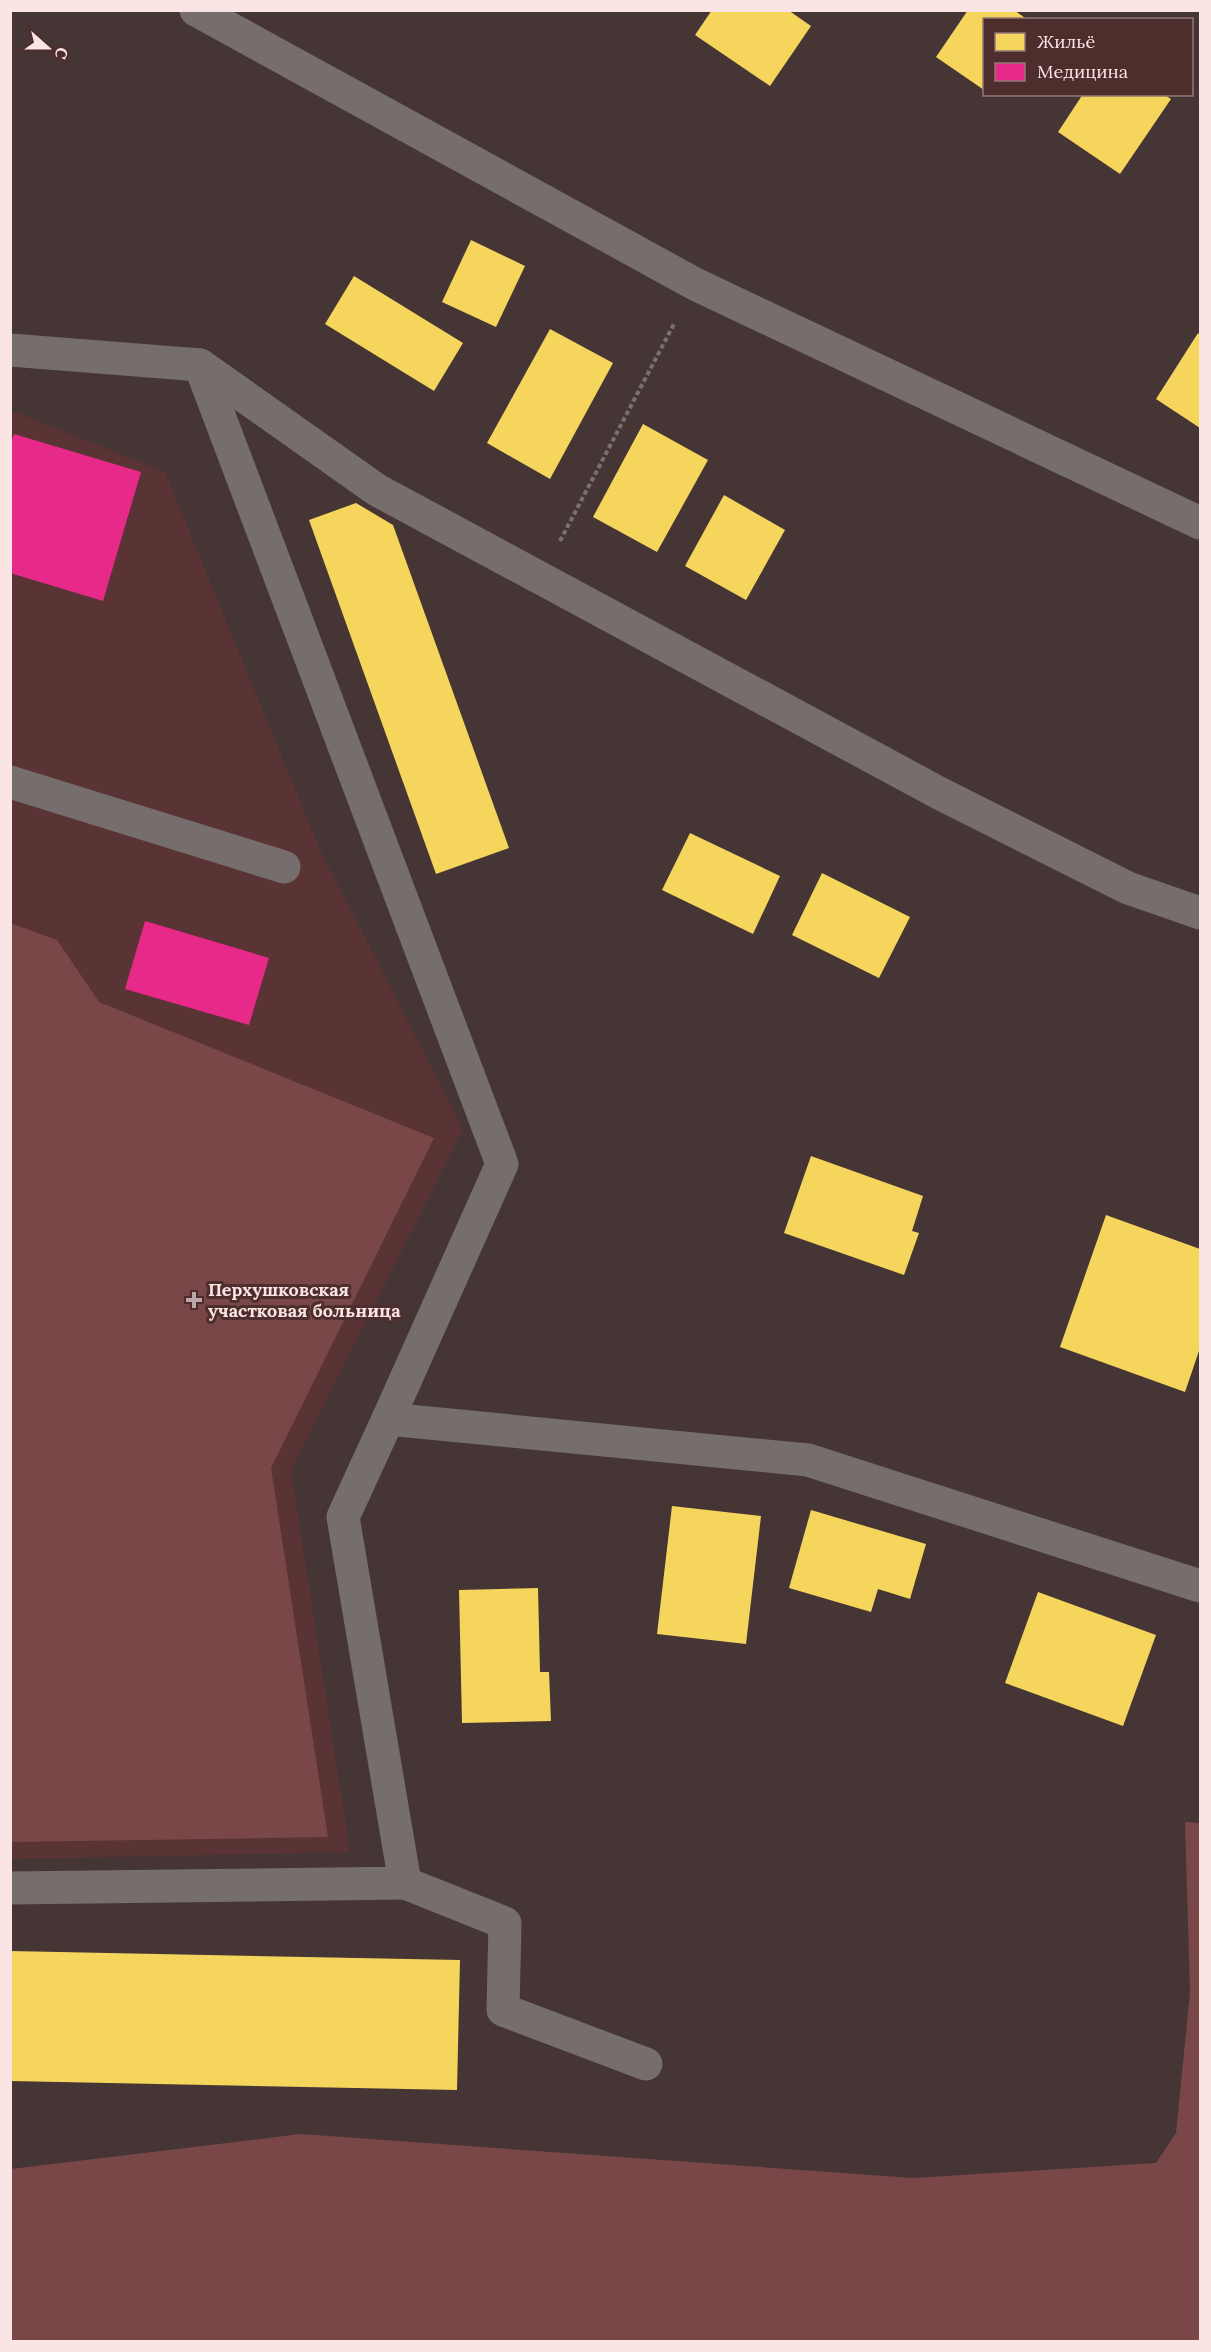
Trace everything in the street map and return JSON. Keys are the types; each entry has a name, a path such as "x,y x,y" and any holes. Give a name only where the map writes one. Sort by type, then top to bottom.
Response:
{"street":[{"path":"196,10 695,284 1200,523"},
{"path":"10,350 200,366 378,490 540,579 939,793 1128,888 1200,913"},
{"path":"200,366 502,1164 343,1517 405,1883"},
{"path":"10,782 284,867"},
{"path":"388,1419 808,1460 1200,1586"},
{"path":"10,1888 405,1883 505,1923 503,2010 646,2064"}],"path":[{"path":"540,579 695,284"}],"shaded area":[{"name":"Перхушковская участковая больница","path":"10,410 165,472 320,850 463,1129 291,1471 350,1852 11,1859"},
{"path":"10,923 57,940 99,1002 434,1138 271,1468 328,1837 11,1842"},
{"path":"1185,1822 1200,1823 1200,2341 11,2341 11,2169 301,2134 913,2178 1156,2163 1176,2133 1190,1992"}],"building: Жильё":[{"path":"712,10 788,10 811,26 770,86 695,35"},
{"path":"968,10 1014,10 1025,18 983,18 983,89 936,57"},
{"path":"1082,96 1166,96 1171,99 1120,174 1058,132"},
{"path":"471,240 525,266 496,327 442,302"},
{"path":"354,276 463,343 434,391 325,324"},
{"path":"550,329 613,363 550,479 487,443"},
{"path":"1198,333 1200,335 1200,428 1156,399"},
{"path":"643,424 708,460 657,552 593,517"},
{"path":"724,495 785,530 746,600 685,566"},
{"path":"356,503 393,525 509,848 436,874 309,520"},
{"path":"690,833 780,876 753,934 662,890"},
{"path":"822,873 910,917 879,978 792,935"},
{"path":"811,1156 923,1196 912,1231 919,1233 904,1275 784,1233"},
{"path":"1106,1215 1200,1249 1200,1348 1185,1392 1060,1347"},
{"path":"672,1506 761,1516 746,1644 657,1634"},
{"path":"811,1510 926,1544 910,1599 878,1589 871,1612 789,1588"},
{"path":"538,1588 540,1672 549,1672 551,1721 462,1723 459,1590"},
{"path":"1038,1592 1156,1635 1123,1726 1005,1683"},
{"path":"10,1951 460,1960 457,2090 10,2081"}],"building: Медицина":[{"path":"14,434 141,472 103,601 10,573 10,444"},
{"path":"145,921 269,958 249,1025 125,989"}],"place":[{"name":"Перхушковская участковая больница","path":"194,1300"}]}
